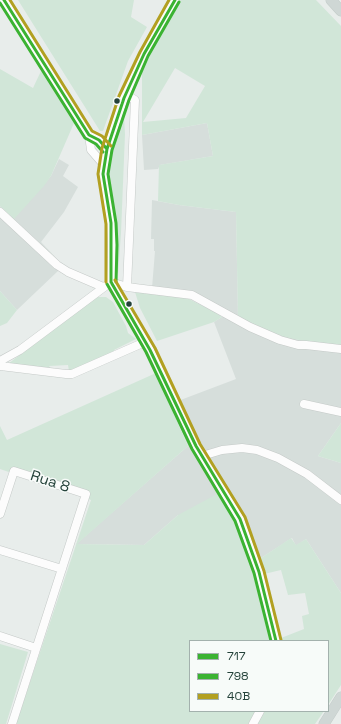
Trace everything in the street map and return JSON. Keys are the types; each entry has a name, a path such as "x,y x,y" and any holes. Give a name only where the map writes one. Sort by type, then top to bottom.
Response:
{"main road":[{"path":"330,0 341,11"},
{"path":"324,724 341,697"}],"street":[{"path":"4,0 89,135 91,150 104,165"},
{"path":"175,0 144,54 125,94 107,149 103,174 111,223 111,282 145,342 202,456 233,505 243,525 259,572 276,640"},
{"path":"125,94 135,100 127,287"},
{"path":"89,135 99,140 107,149"},
{"path":"0,212 57,265 68,272 103,287"},
{"path":"2,359 20,350 111,282 127,287 192,295 250,328 280,340 298,346 341,349"},
{"path":"0,366 72,374 145,342"},
{"path":"304,404 341,412"},
{"path":"202,456 222,450 242,448 257,450 278,458 307,474 341,500"},
{"name":"Rua 8","path":"0,514 14,470 86,494 62,569"},
{"path":"0,550 62,569 12,724"},
{"path":"0,636 36,648"},
{"path":"253,724 259,712"}],"shaded area":[{"path":"207,123 213,156 160,165 158,169 144,170 142,135"},
{"path":"59,159 69,165 63,176 78,187 64,212 41,242 59,261 67,267 58,271 17,310 0,291 0,206 14,218 51,176"},
{"path":"152,200 236,212 238,317 299,340 341,346 341,423 318,456 341,463 341,593 306,539 296,546 292,538 261,558 253,569 242,532 178,515 144,545 76,544 188,446 170,404 236,379 214,322 228,313 206,299 152,288 155,251 154,239 151,239"}],"green space":[{"path":"18,0 134,0 131,17 147,27 128,61 103,131 100,131"},
{"path":"179,0 316,0 341,26 341,346 275,335 238,317 236,212 158,201 159,165 213,156 207,123 142,135 142,69","holes":["175,68 205,86 186,118 143,122"]},
{"path":"0,69 33,88 41,71 74,123 51,176 44,186 14,219 0,206"},
{"path":"124,116 125,134 118,275 115,265 116,237 109,171 116,135"},
{"path":"0,291 17,310 7,323 0,326"},
{"path":"135,292 187,298 222,317 214,322 157,341 140,308"},
{"path":"97,297 106,297 113,302 126,326 128,333 136,339 114,350 114,355 69,371 68,365 49,366 52,370 8,364 84,305"},
{"path":"156,373 188,446 77,544 144,545 178,515 217,494 242,532 253,569 270,640 189,640 189,712 323,712 315,724 16,724 91,500 0,469 0,426 7,440"},
{"path":"341,423 341,463 318,456"},
{"path":"291,538 296,545 306,539 341,593 341,685 329,703 329,640 281,640 281,638 304,629 302,616 309,614 305,593 288,595 281,570 264,574 261,558"},
{"path":"0,644 28,652 6,724 0,724"}],"transit line":[{"name":"717","path":"4,0 89,135 99,140 107,149"},
{"name":"40B","path":"10,0 92,131 102,136 111,146"},
{"name":"40B","path":"106,282 106,224 98,174 102,148 119,96 140,52 169,0"},
{"name":"717","path":"111,282 111,223 103,174 107,149 124,98 144,54 175,0"},
{"name":"798","path":"116,282 116,223 108,174 112,150 129,100 148,56 179,2"},
{"name":"798","path":"0,3 85,138 96,144 103,152"},
{"name":"40B","path":"115,280 155,348 200,444 245,517 264,571 281,640"},
{"name":"717","path":"111,282 150,350 196,446 240,519 259,572 276,640"},
{"name":"798","path":"107,284 146,352 192,449 235,521 254,573 271,640"}]}
